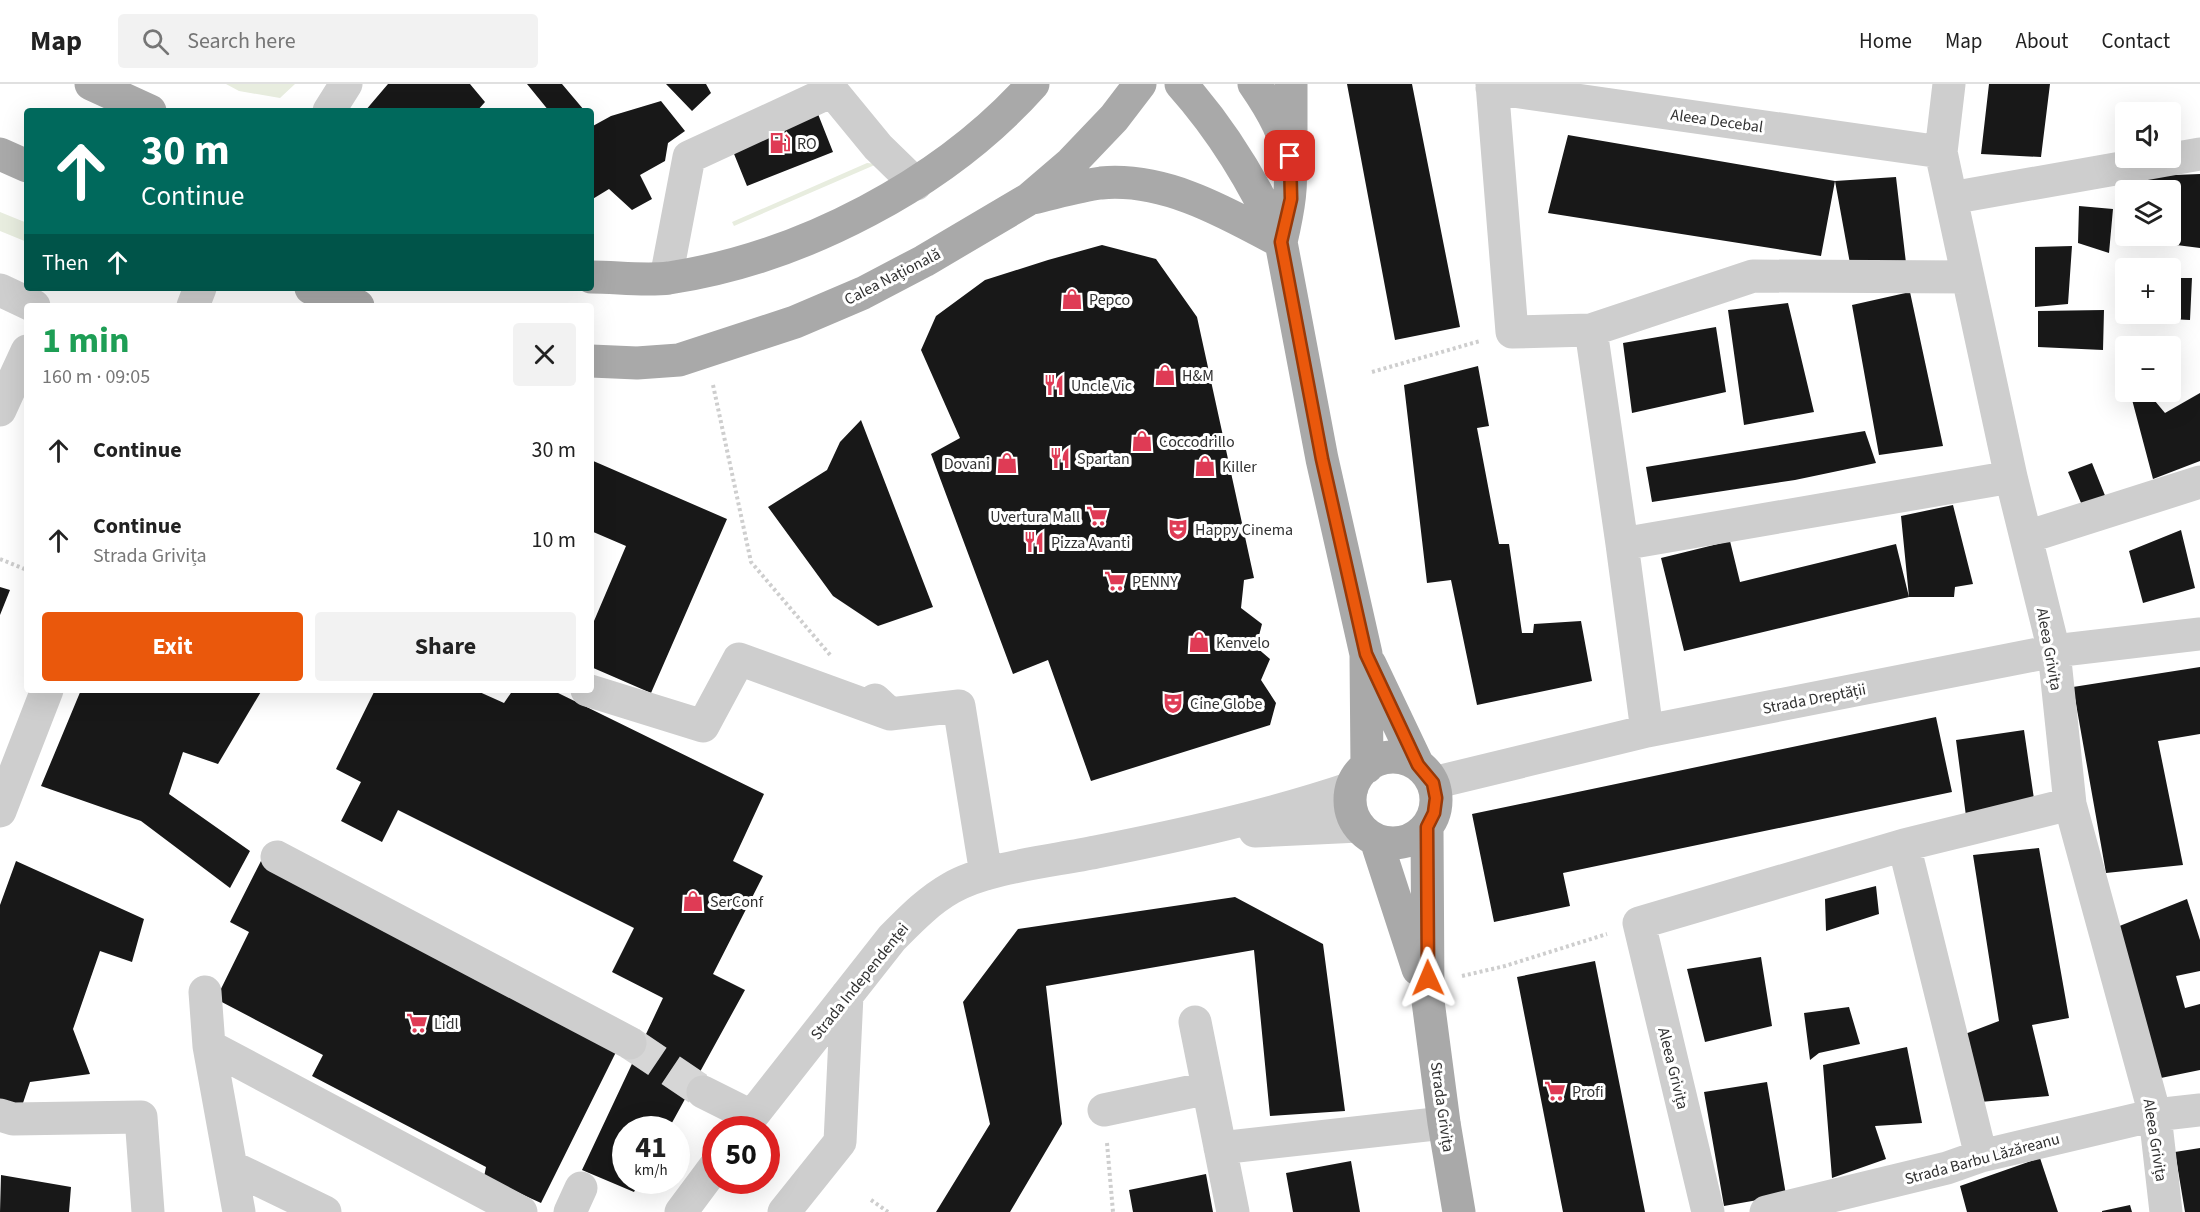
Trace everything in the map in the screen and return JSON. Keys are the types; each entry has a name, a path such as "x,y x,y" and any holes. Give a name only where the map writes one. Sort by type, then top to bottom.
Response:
{"main road":[{"path":"91,84 143,108"},
{"path":"594,277 666,278 720,268 822,234 916,184 983,134 1033,84"},
{"name":"Calea Națională","path":"594,361 637,363 679,360 795,322 863,293 924,261 1029,199 1071,163 1114,118 1140,84"},
{"path":"1181,84 1198,103 1244,171 1266,209 1281,242 1322,459 1366,654 1436,798 1434,813 1427,827 1417,836 1404,842 1390,843 1368,833 1353,814 1350,801 1359,777 1366,654"},
{"path":"1254,84 1273,112 1290,156"},
{"path":"1281,242 1291,199 1290,156 1293,121 1291,84"},
{"path":"0,154 24,165"},
{"path":"1029,199 1101,183 1142,185 1185,196 1281,242"},
{"path":"319,291 350,303"},
{"path":"1359,777 1379,760 1392,757 1406,759 1425,774"},
{"name":"Strada Grivița","path":"1427,827 1428,1001 1444,1123 1459,1212"},
{"name":"Strada Grivița","path":"1368,833 1428,1001"}],"street":[{"path":"330,108 346,84"},
{"name":"Aleea Grivița","path":"1949,84 1941,152 2011,477 2054,651 2070,804 2155,1115 2166,1212"},
{"path":"1505,87 1512,332 1591,330 1752,276 1968,277"},
{"name":"Aleea Decebal","path":"1505,87 1941,152"},
{"path":"666,278 689,157 832,91 878,147 916,184"},
{"path":"1951,198 2200,154"},
{"path":"0,290 28,303"},
{"path":"1591,330 1647,731"},
{"path":"1,407 24,357"},
{"path":"1622,544 2011,477"},
{"path":"2026,537 2200,482"},
{"name":"Strada Dreptății","path":"1425,774 2054,651 2200,634"},
{"path":"594,692 703,726 739,659 890,714 959,706 986,874"},
{"path":"849,676 890,714"},
{"path":"0,811 46,693"},
{"name":"Strada Independenței","path":"752,1116 892,938 917,912 951,888 986,874 1182,835 1310,802 1359,777"},
{"path":"1639,923 1904,846 2070,804"},
{"name":"Strada Independenței","path":"1182,835 1368,833"},
{"path":"1904,846 1981,1156"},
{"path":"277,857 630,1043"},
{"name":"Aleea Grivița","path":"1639,923 1708,1212"},
{"path":"205,992 209,1046 239,1212"},
{"path":"784,1212 840,1142 847,995"},
{"path":"1195,1022 1233,1212"},
{"path":"209,1046 521,1212"},
{"path":"1104,1110 1208,1088"},
{"path":"703,1092 736,1116"},
{"name":"Strada Barbu Lăzăreanu","path":"1766,1212 1947,1168 1981,1156 2155,1115 2200,1110"},
{"path":"0,1115 13,1119 141,1117 148,1212"},
{"path":"1220,1148 1444,1123"},
{"path":"232,1167 326,1212"},
{"path":"681,1212 702,1184"}],"path":[{"path":"1372,372 1512,332"},
{"path":"712,381 751,562 849,676"},
{"path":"0,559 24,569"},
{"path":"1462,975 1505,966 1639,923"},
{"path":"1104,1110 1113,1212"},
{"path":"871,1200 888,1212"}],"shaded area":[{"path":"226,84 295,84 280,98 239,91"},
{"path":"867,163 877,164 734,226 732,222"},
{"path":"0,212 24,222 24,241 0,231"}],"building":[{"path":"388,84 470,84 485,102 480,108 368,108"},
{"path":"527,84 562,84 582,108 547,108"},
{"path":"666,84 706,84 711,93 692,111"},
{"path":"1347,84 1412,84 1460,327 1395,340"},
{"path":"1989,84 2050,84 2041,157 1981,154"},
{"path":"661,101 685,131 668,143 665,161 640,175 652,199 632,210 609,189 594,198 594,125 611,116"},
{"path":"816,109 833,152 747,186 730,144"},
{"path":"1568,135 1835,181 1821,256 1548,213"},
{"path":"2200,174 2200,248 2181,246 2181,180 2148,180 2148,176"},
{"path":"1896,177 1906,263 1851,269 1835,181"},
{"path":"2079,206 2113,209 2109,253 2078,243"},
{"name":"Uvertura Mall","path":"1102,245 1156,259 1197,317 1254,578 1244,580 1241,608 1262,624 1256,647 1270,659 1261,680 1276,703 1270,725 1091,781 1048,660 1013,674 931,454 960,438 921,350 936,316 985,280"},
{"path":"2072,246 2068,304 2035,307 2035,247"},
{"path":"2181,278 2192,278 2190,320 2181,320"},
{"path":"1910,292 1943,446 1879,455 1852,305"},
{"path":"1788,303 1814,412 1744,425 1728,310"},
{"path":"2104,310 2103,350 2038,347 2038,311"},
{"path":"1716,327 1726,392 1632,413 1623,343"},
{"path":"1478,366 1489,426 1477,428 1499,544 1509,544 1522,633 1533,633 1534,624 1581,621 1592,681 1477,705 1451,580 1427,583 1404,385"},
{"path":"2200,393 2200,461 2153,479 2133,402 2156,402 2165,413"},
{"path":"861,420 933,607 878,626 833,596 768,507 827,470 840,442"},
{"path":"1865,431 1876,463 1795,480 1652,502 1646,467"},
{"path":"594,461 727,519 651,693 594,668 594,621 626,546 594,532"},
{"path":"2092,463 2106,498 2084,510 2068,472"},
{"path":"1953,505 1973,584 1955,587 1954,597 1909,597 1901,516"},
{"path":"2181,530 2195,588 2143,603 2129,551"},
{"path":"1730,541 1740,582 1896,544 1909,597 1684,651 1661,558"},
{"path":"0,587 10,590 0,615"},
{"path":"2200,667 2200,734 2158,741 2183,865 2106,873 2073,687"},
{"path":"80,693 260,693 218,764 183,752 169,794 250,851 230,888 141,821 41,786"},
{"path":"374,693 482,693 504,703 511,693 558,693 764,794 733,861 763,876 713,974 745,990 676,1116 612,1116 612,1183 582,1170 663,998 612,972 634,928 398,810 382,842 341,821 361,782 336,769"},
{"path":"1936,717 1952,792 1563,873 1570,906 1494,922 1472,814"},
{"path":"2024,730 2035,806 1966,816 1956,740"},
{"path":"2039,848 2069,1018 2032,1025 2049,1096 1980,1102 1965,1034 1999,1021 1973,855"},
{"path":"16,861 144,919 132,962 100,951 73,1029 90,1074 30,1082 20,1112 0,1105 0,905"},
{"name":"Lidl","path":"261,861 618,1048 541,1203 484,1177 486,1167 312,1076 323,1055 216,999 249,932 230,922"},
{"path":"1876,886 1879,914 1826,931 1825,899"},
{"path":"1235,897 1323,944 1345,1111 1270,1116 1254,950 1046,986 1062,1124 1010,1212 936,1212 990,1124 963,1002 1018,929"},
{"path":"2187,899 2200,940 2200,971 2176,976 2185,1008 2200,1004 2200,1070 2151,1080 2117,927"},
{"path":"1761,957 1772,1026 1705,1042 1687,969"},
{"path":"1595,961 1645,1212 1563,1212 1517,977"},
{"path":"1849,1007 1860,1044 1819,1053 1810,1060 1804,1013"},
{"path":"1907,1047 1922,1123 1875,1126 1886,1159 1832,1178 1823,1065"},
{"path":"1767,1082 1786,1195 1724,1206 1704,1092"},
{"path":"2200,1148 2200,1212 2185,1212 2175,1152"},
{"path":"2040,1158 2058,1212 1967,1212 1960,1186"},
{"path":"1351,1161 1360,1212 1293,1212 1286,1173"},
{"path":"1206,1174 1213,1212 1133,1212 1129,1190"},
{"path":"1,1175 71,1187 69,1212 0,1212"},
{"path":"2130,1205 2132,1212 2102,1212 2102,1211"}],"tunnel":[{"path":"630,1043 703,1092"}],"place":[{"name":"RO","path":"780,143"},
{"name":"Pepco","path":"1072,299"},
{"name":"H&M","path":"1165,375"},
{"name":"Uncle Vic","path":"1054,385"},
{"name":"Coccodrillo","path":"1142,441"},
{"name":"Spartan","path":"1060,458"},
{"name":"Dovani","path":"1007,463"},
{"name":"Killer","path":"1205,466"},
{"name":"Uvertura Mall","path":"1097,516"},
{"name":"Happy Cinema","path":"1178,529"},
{"name":"Pizza Avanti","path":"1034,542"},
{"name":"PENNY","path":"1115,581"},
{"name":"Kenvelo","path":"1199,642"},
{"name":"Cine Globe","path":"1173,703"},
{"name":"SerConf","path":"693,901"},
{"name":"Lidl","path":"417,1023"},
{"name":"Profi","path":"1555,1091"}],"route":[{"path":"1290,156 1291,199 1281,242 1322,459 1366,654 1418,765 1433,783 1436,798 1434,813 1427,827 1428,978"}]}
